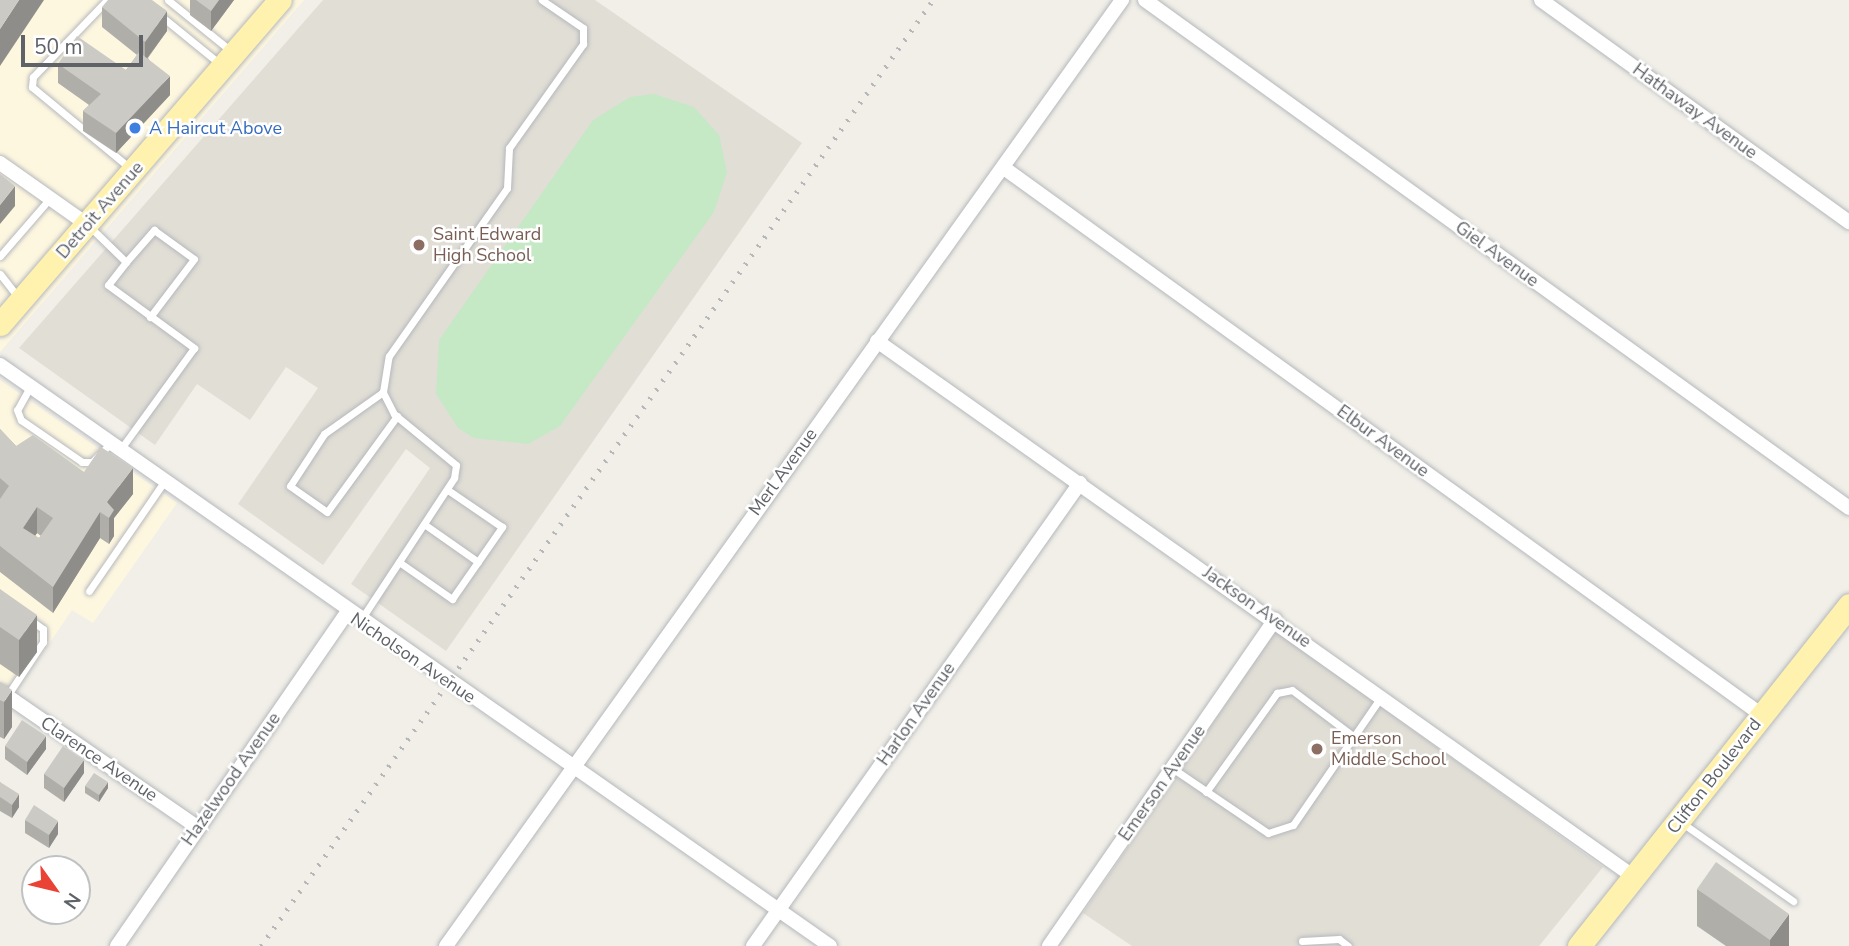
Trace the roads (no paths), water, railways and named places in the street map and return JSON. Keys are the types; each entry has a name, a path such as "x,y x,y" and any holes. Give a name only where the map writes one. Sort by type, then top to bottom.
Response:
{"main road":[{"name":"Detroit Avenue","path":"8,308 88,225 280,0"},
{"name":"Clifton Boulevard","path":"1579,946 1762,715 1846,616"}],"street":[{"name":"Merl Avenue","path":"446,946 572,765 1004,168 1122,0"},
{"name":"Giel Avenue","path":"1145,0 1849,508"},
{"name":"Hathaway Avenue","path":"1541,0 1849,222"},
{"path":"0,163 52,196 88,225"},
{"name":"Elbur Avenue","path":"1004,168 1762,715"},
{"name":"Jackson Avenue","path":"877,341 1275,620 1634,877"},
{"name":"Nicholson Avenue","path":"0,365 346,612 572,765 830,946"},
{"name":"Harlon Avenue","path":"753,946 1080,483"},
{"name":"Hazelwood Avenue","path":"117,946 346,612"},
{"name":"Emerson Avenue","path":"1049,946 1275,620"},
{"name":"Clarence Avenue","path":"3,694 197,827"}],"lane":[{"path":"107,0 33,77 32,87 134,171"},
{"path":"168,0 229,60"},
{"path":"359,621 448,489 456,466 397,416 383,392 389,356 507,188 509,148 583,44 583,29 542,0"},
{"path":"154,12 229,60"},
{"path":"0,256 52,196"},
{"path":"88,225 126,262"},
{"path":"30,387 17,410 21,420 82,462 92,462 115,447 194,348 150,317 108,285 154,230 194,258 150,317"},
{"path":"0,274 8,308"},
{"path":"383,392 324,434 290,486 327,512 397,416"},
{"path":"89,591 164,482"},
{"path":"400,562 452,598 502,527 448,489"},
{"path":"424,524 478,562"},
{"path":"3,694 44,642 43,629 22,614"},
{"path":"1206,792 1277,693 1292,690 1353,736"},
{"path":"1172,768 1268,833 1293,825 1381,696"},
{"path":"1679,820 1793,901"},
{"path":"1302,942 1339,939 1348,946"}],"railway":[{"path":"261,946 933,0"}],"place":[{"name":"A Haircut Above","path":"135,128"},
{"name":"Saint Edward High School","path":"419,245"},
{"name":"Emerson Middle School","path":"1317,749"}]}
